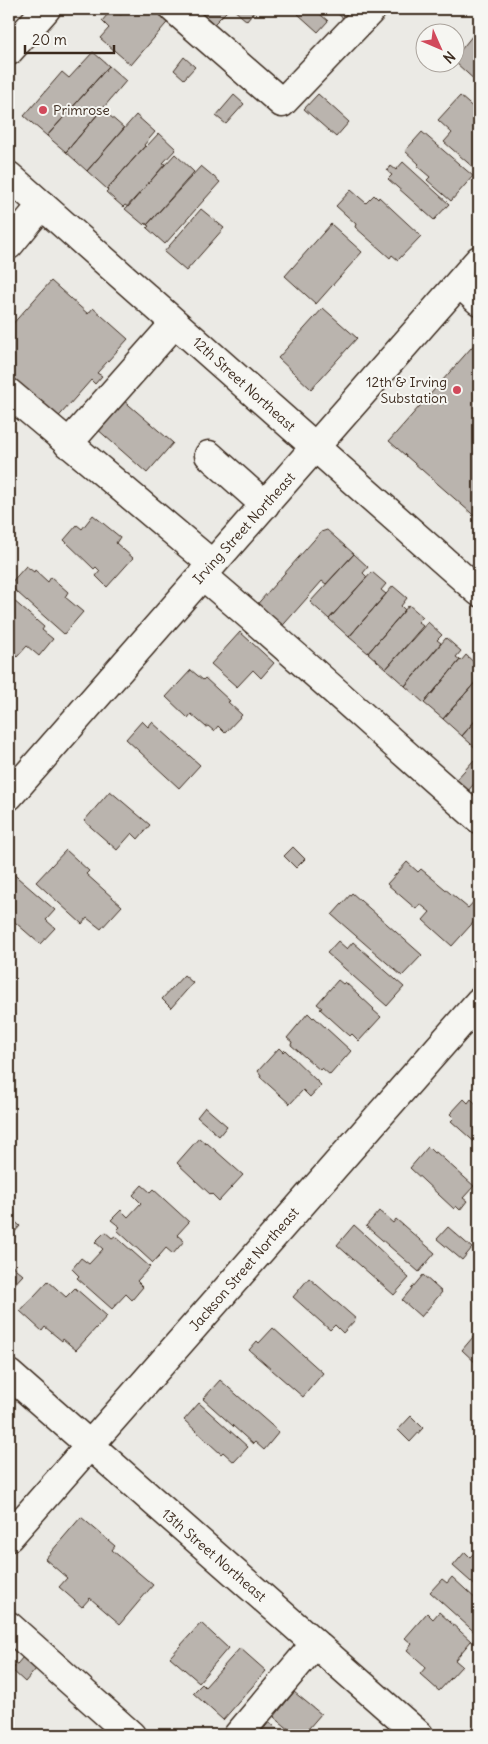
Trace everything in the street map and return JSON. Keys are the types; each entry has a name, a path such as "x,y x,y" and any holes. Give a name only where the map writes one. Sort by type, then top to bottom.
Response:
{"street":[{"path":"9,51 46,9"},
{"path":"174,9 282,103 372,9"},
{"name":"12th Street Northeast","path":"9,176 479,592"},
{"path":"9,245 42,205"},
{"name":"Irving Street Northeast","path":"9,796 479,260"},
{"path":"459,283 479,301"},
{"path":"68,444 175,323"},
{"path":"9,393 207,569 265,628 479,819"},
{"path":"209,455 265,505"},
{"name":"Jackson Street Northeast","path":"9,1537 479,1002"},
{"name":"13th Street Northeast","path":"9,1374 419,1735"},
{"path":"9,1626 131,1735"},
{"path":"238,1735 315,1644"}],"building":[{"path":"112,9 121,15 126,9 135,9 142,14 146,9 160,9 171,18 131,65 100,38 109,28 102,21"},
{"path":"197,9 227,9 228,10 214,24"},
{"path":"233,9 250,9 254,12 247,21"},
{"path":"303,9 314,9 328,21 318,32 298,14"},
{"path":"332,9 353,9 344,19"},
{"path":"477,30 479,32 479,84 466,72 466,44"},
{"path":"93,52 109,66 47,136 24,116 62,72 69,78"},
{"path":"184,57 195,67 184,79 174,70"},
{"path":"109,66 126,81 66,152 47,136"},
{"path":"318,94 349,122 336,137 304,109"},
{"path":"234,95 244,104 226,124 216,116"},
{"path":"460,96 477,111 474,114 479,118 479,165 475,169 444,142 452,133 438,120"},
{"path":"102,109 124,128 87,171 66,152"},
{"path":"136,115 155,132 107,189 87,171"},
{"path":"422,132 473,176 451,201 427,180 430,177 417,166 419,164 405,151"},
{"path":"159,133 176,149 128,207 125,205 123,207 106,192 107,189"},
{"path":"175,154 194,172 147,225 146,223 144,225 125,209"},
{"path":"403,162 449,204 434,220 388,179 392,175 387,171 391,166 396,170"},
{"path":"201,166 220,182 165,244 147,228 149,226 147,225"},
{"path":"351,190 366,203 374,195 378,199 379,197 421,236 398,260 392,255 390,258 355,227 356,224 336,206"},
{"path":"201,209 224,228 186,271 164,252"},
{"path":"331,224 362,252 316,304 285,276"},
{"path":"51,281 88,314 93,308 128,339 97,373 102,376 95,384 91,380 54,422 9,381 9,328"},
{"path":"323,308 357,338 311,389 278,358"},
{"name":"12th & Irving Substation","path":"479,339 479,520 389,441"},
{"path":"122,399 173,443 147,473 96,428"},
{"path":"93,515 120,537 116,543 133,558 107,587 96,576 100,571 96,567 94,569 64,540 77,525 82,529"},
{"path":"327,530 354,554 326,584 322,581 278,631 253,609 321,532"},
{"path":"354,554 368,567 363,573 367,577 329,619 310,602"},
{"path":"26,566 34,572 35,570 48,582 51,577 68,592 65,597 83,612 64,634 9,585"},
{"path":"372,572 386,584 381,590 386,594 349,637 329,619"},
{"path":"393,586 407,598 401,606 405,610 368,653 349,637"},
{"path":"13,600 44,627 42,630 53,639 39,656 27,646 17,657 9,650 9,605"},
{"path":"409,605 423,617 418,622 423,626 386,669 368,653"},
{"path":"428,622 442,635 437,640 441,643 405,686 386,669"},
{"path":"240,632 274,663 261,678 253,670 237,687 211,664"},
{"path":"446,638 461,651 456,657 460,660 424,703 405,686"},
{"path":"466,655 479,667 475,674 479,678 443,719 424,703"},
{"path":"191,670 203,680 205,678 242,715 225,733 218,726 214,731 208,726 206,727 191,714 188,718 166,697"},
{"path":"479,678 479,716 462,736 443,719"},
{"path":"479,716 479,751 462,736"},
{"path":"142,721 148,727 152,722 200,765 179,788 126,739"},
{"path":"474,760 479,764 479,778 467,792 455,781"},
{"path":"110,791 150,825 138,839 132,833 117,850 84,821"},
{"path":"293,847 305,859 296,868 284,856"},
{"path":"66,850 89,871 86,874 122,906 101,929 87,918 82,924 36,882"},
{"path":"407,862 418,872 421,869 468,908 477,898 479,901 479,916 452,946 423,920 430,912 420,904 416,909 387,884"},
{"path":"10,871 55,910 46,920 55,928 40,944 9,917"},
{"path":"352,893 422,955 402,976 332,915"},
{"path":"338,941 347,949 353,942 404,987 387,1006 327,953"},
{"path":"184,975 193,983 171,1008 162,999"},
{"path":"338,980 343,984 345,982 381,1017 359,1041 352,1034 350,1036 320,1009 322,1008 317,1004"},
{"path":"308,1013 351,1051 330,1075 322,1068 320,1070 291,1045 292,1042 287,1038"},
{"path":"279,1048 283,1052 285,1050 321,1085 310,1097 303,1090 290,1104 260,1077 261,1075 258,1071"},
{"path":"464,1099 468,1103 471,1099 479,1107 479,1146 451,1121 454,1118 450,1114"},
{"path":"205,1107 227,1126 219,1136 197,1117"},
{"path":"199,1138 243,1175 219,1201 177,1163"},
{"path":"428,1147 474,1186 463,1198 467,1201 460,1210 456,1206 454,1209 410,1168"},
{"path":"142,1185 150,1192 153,1189 189,1222 177,1235 184,1241 173,1254 166,1248 153,1263 117,1230 120,1227 111,1220 121,1210 128,1217 141,1203 133,1195"},
{"path":"379,1211 393,1223 396,1219 435,1253 419,1272 366,1226"},
{"path":"9,1216 20,1226 13,1234 15,1236 9,1244"},
{"path":"354,1225 409,1278 394,1295 337,1245"},
{"path":"448,1227 472,1248 462,1260 437,1239"},
{"path":"105,1232 112,1238 115,1236 150,1267 137,1281 143,1287 132,1300 126,1294 112,1309 77,1278 79,1276 72,1269 81,1258 89,1264 103,1249 95,1242"},
{"path":"9,1263 23,1275 9,1290"},
{"path":"423,1275 442,1292 421,1317 402,1300"},
{"path":"309,1278 356,1319 343,1333 335,1325 330,1330 293,1297"},
{"path":"48,1281 66,1297 75,1288 107,1316 76,1350 45,1327 42,1331 20,1311"},
{"path":"273,1328 323,1373 303,1397 249,1350 257,1341 259,1343"},
{"path":"479,1330 479,1366 462,1350"},
{"path":"220,1380 279,1432 264,1450 255,1442 253,1444 203,1399"},
{"path":"199,1403 248,1447 234,1462 223,1452 221,1454 184,1420"},
{"path":"411,1416 423,1428 410,1442 398,1430"},
{"path":"81,1517 115,1546 112,1550 153,1585 120,1624 90,1598 82,1607 59,1587 67,1578 45,1559"},
{"path":"465,1552 470,1557 474,1553 479,1557 479,1589 453,1566"},
{"path":"452,1577 479,1602 479,1636 430,1592 442,1579 447,1583"},
{"path":"439,1612 471,1641 455,1660 462,1666 439,1691 420,1674 426,1667 407,1650 412,1644 405,1638 427,1613 433,1619"},
{"path":"201,1623 228,1648 199,1682 170,1657"},
{"path":"240,1648 266,1671 223,1720 193,1693 202,1684 205,1687"},
{"path":"23,1657 36,1669 25,1682 12,1670"},
{"path":"294,1692 321,1714 303,1735 296,1735 274,1717"},
{"path":"269,1722 280,1731 276,1735 267,1735 262,1731"}],"place":[{"name":"Primrose","path":"43,110"},
{"name":"12th & Irving Substation","path":"457,390"}]}
